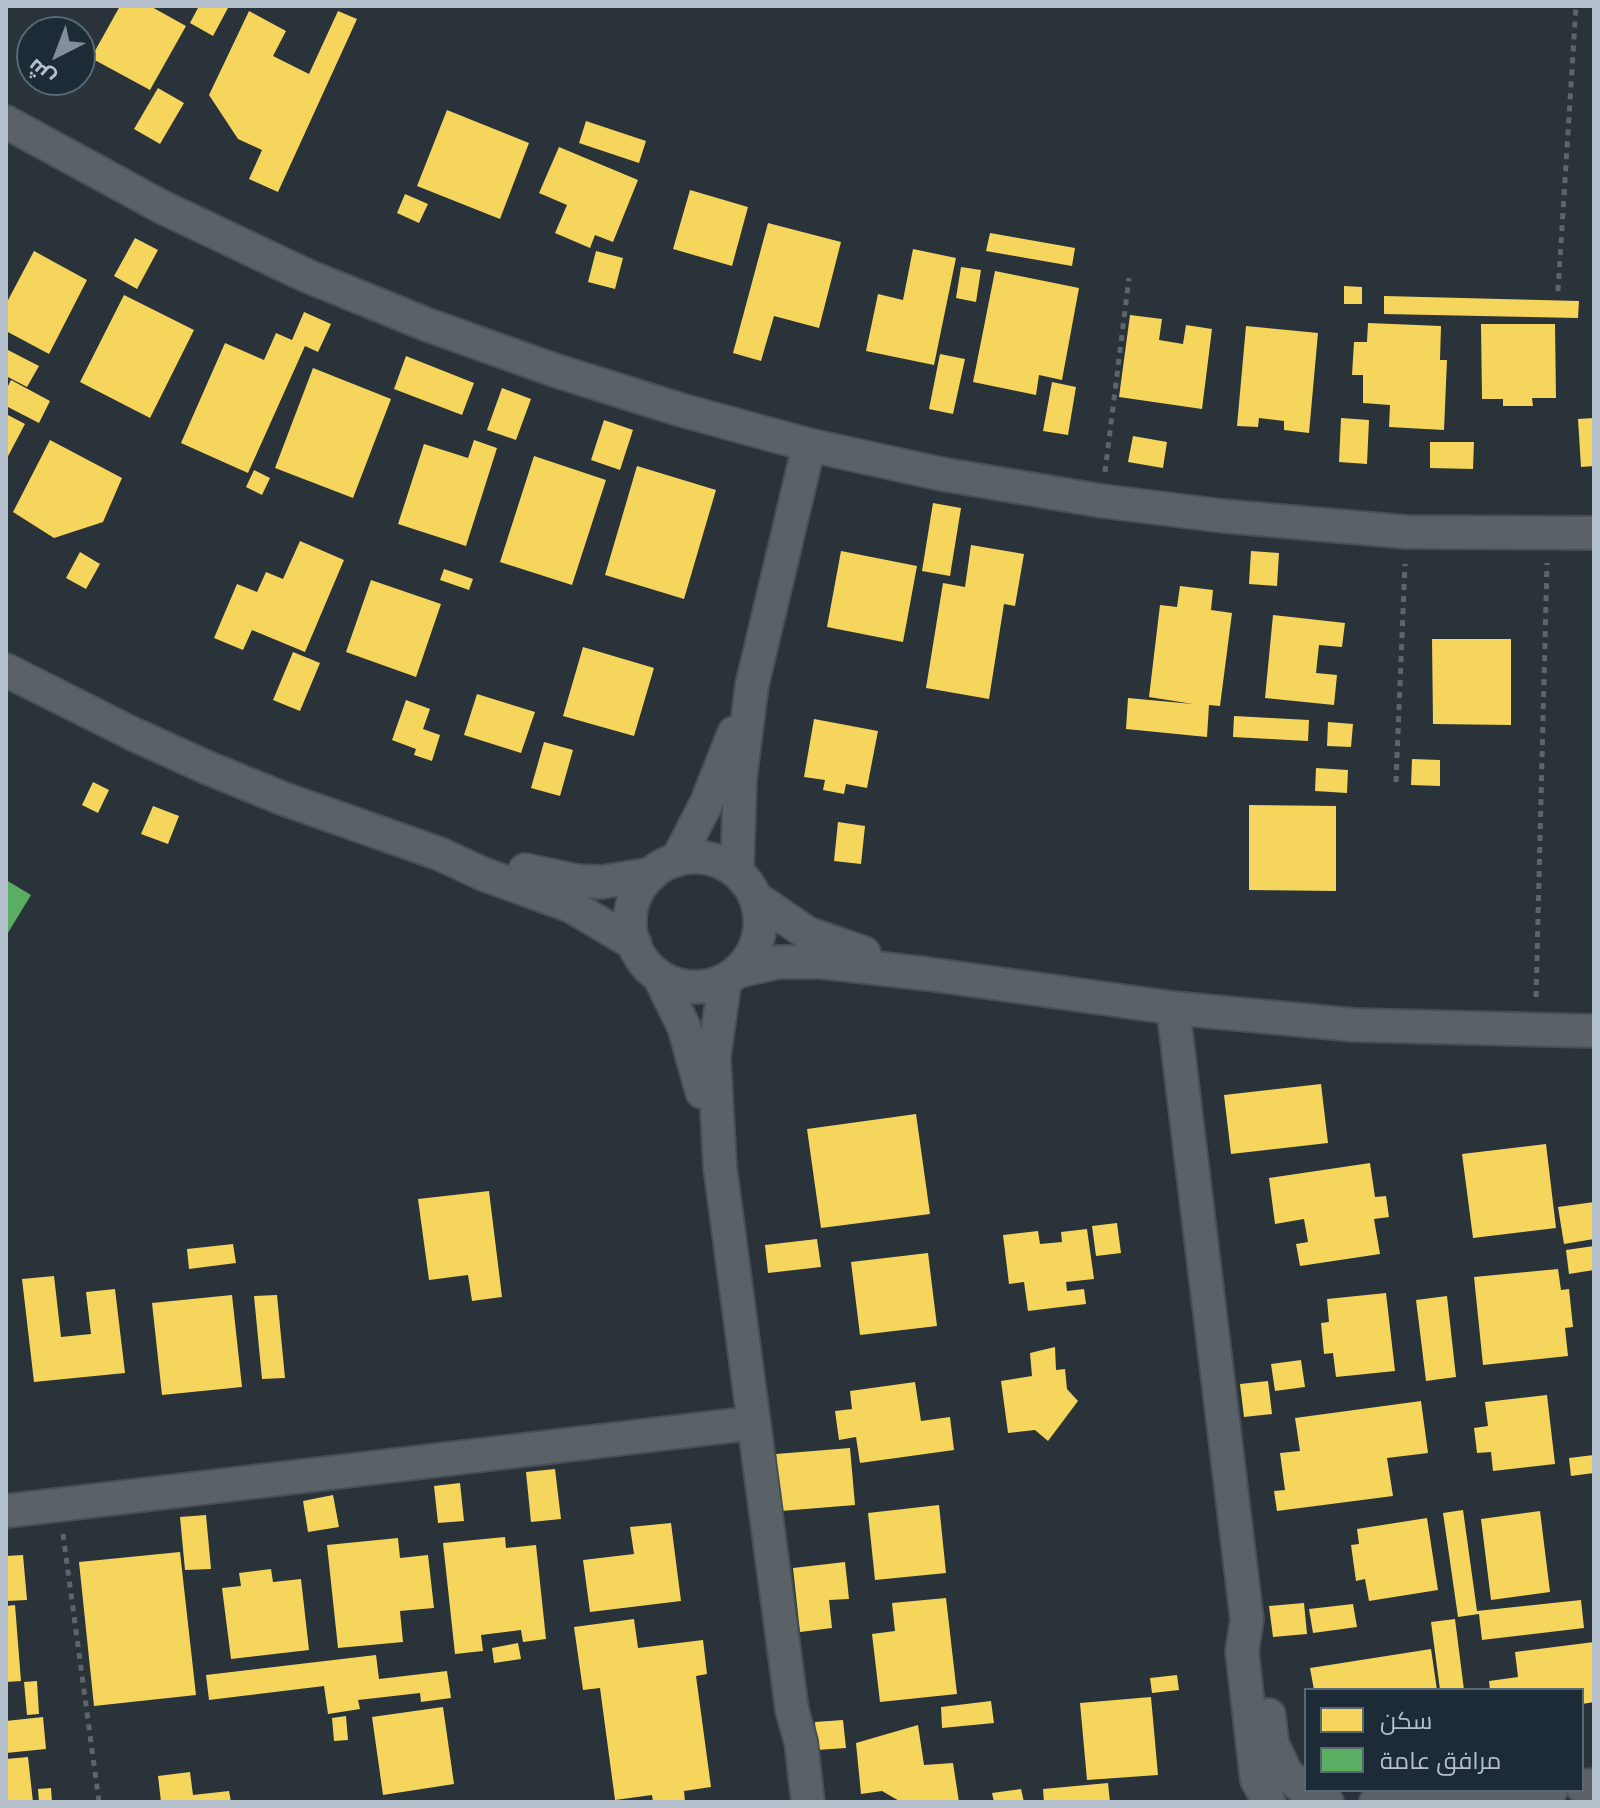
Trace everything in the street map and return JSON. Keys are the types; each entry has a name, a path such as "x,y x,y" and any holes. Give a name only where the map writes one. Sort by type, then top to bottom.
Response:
{"street":[{"path":"6,122 162,207 305,275 428,325 554,370 681,410 809,445 941,474 1102,501 1223,516 1407,532 1594,533"},
{"path":"808,1802 801,1742 792,1710 720,1167 714,1057 732,975 749,959 760,930 760,913 746,885 740,779 752,685 809,445"},
{"path":"6,670 208,768 571,906 635,944"},
{"path":"720,1167 684,1027 659,976 639,955 631,913 642,885 664,867 706,804 752,685"},
{"path":"440,854 470,856 578,881 602,882 692,857 708,859 723,863 807,933 928,974"},
{"path":"659,976 671,982 698,987 779,962 800,961 928,974 1173,1008 1354,1025 1594,1031"},
{"path":"1173,1008 1247,1620 1261,1655 1272,1743 1277,1759 1296,1785 1304,1789"},
{"path":"6,1511 753,1423"},
{"path":"1247,1620 1242,1651 1255,1765 1257,1780 1269,1802"},
{"path":"792,1710 788,1743 792,1802"},
{"path":"1309,1792 1327,1802"},
{"path":"1448,1802 1534,1792"},
{"path":"1376,1802 1417,1799 1439,1802"}],"path":[{"path":"1558,291 1576,6"},
{"path":"1102,501 1129,278"},
{"path":"1396,782 1407,532"},
{"path":"1536,1031 1547,534"},
{"path":"59,1505 99,1802"}],"building: سكن":[{"path":"120,6 150,6 186,26 150,90 96,61 96,49"},
{"path":"199,6 229,6 213,36 190,23"},
{"path":"249,11 286,31 273,56 309,74 338,11 357,19 278,192 249,179 262,150 238,139 209,95"},
{"path":"158,88 184,103 160,144 134,129"},
{"path":"447,110 529,143 500,219 417,186"},
{"path":"586,121 646,141 639,163 579,143"},
{"path":"559,147 638,180 613,242 595,235 590,248 555,233 567,205 539,193"},
{"path":"690,190 748,207 732,266 673,249"},
{"path":"405,194 428,204 419,223 397,213"},
{"path":"768,223 841,242 819,328 774,316 761,361 733,353"},
{"path":"990,233 1075,248 1072,266 986,251"},
{"path":"135,238 158,250 137,289 114,276"},
{"path":"913,249 956,258 934,365 866,351 878,294 903,300"},
{"path":"34,251 87,280 49,354 6,331 6,304"},
{"path":"596,251 623,258 615,289 588,282"},
{"path":"961,267 981,270 976,302 956,298"},
{"path":"995,271 1079,288 1062,380 1039,375 1036,395 973,382"},
{"path":"1344,286 1362,287 1362,304 1344,304"},
{"path":"124,295 194,330 150,418 80,382"},
{"path":"1384,296 1579,301 1578,318 1384,314"},
{"path":"304,312 331,324 318,352 305,346 248,473 181,443 225,343 264,360 276,333 292,340"},
{"path":"1130,315 1162,319 1159,340 1183,344 1186,325 1212,329 1202,409 1119,397"},
{"path":"1368,323 1441,326 1440,360 1447,360 1444,430 1389,427 1390,405 1363,403 1363,375 1352,375 1354,342 1367,342"},
{"path":"1481,324 1555,324 1556,398 1532,398 1533,406 1503,406 1503,399 1482,399"},
{"path":"1246,326 1318,333 1309,433 1284,430 1284,421 1259,418 1258,427 1237,426"},
{"path":"6,349 39,366 27,387 6,376"},
{"path":"940,354 965,359 953,414 929,409"},
{"path":"406,356 474,383 462,415 394,389"},
{"path":"313,368 391,399 353,498 275,468"},
{"path":"11,380 50,401 39,423 6,406 6,390"},
{"path":"1052,382 1076,387 1068,435 1043,431"},
{"path":"502,388 531,399 516,440 487,430"},
{"path":"6,414 25,424 6,460"},
{"path":"1341,418 1369,420 1367,464 1339,462"},
{"path":"1594,418 1594,466 1581,467 1578,419"},
{"path":"604,420 633,430 620,470 591,460"},
{"path":"1133,436 1167,442 1163,468 1128,462"},
{"path":"50,440 122,478 103,522 54,538 13,512"},
{"path":"474,440 497,448 466,546 398,524 424,444 468,458"},
{"path":"1430,442 1474,442 1473,469 1430,468"},
{"path":"534,456 606,480 572,585 500,562"},
{"path":"637,466 716,490 684,599 605,575"},
{"path":"254,470 270,478 262,495 246,487"},
{"path":"933,503 961,508 950,576 922,571"},
{"path":"300,541 344,560 305,652 252,630 243,650 214,638 237,584 257,592 266,572 283,579"},
{"path":"971,545 1024,554 1015,606 1004,604 989,699 926,688 943,583 965,587"},
{"path":"841,551 917,566 903,642 827,627"},
{"path":"1251,551 1279,553 1277,586 1249,584"},
{"path":"80,552 100,564 86,589 66,578"},
{"path":"444,569 473,579 469,590 440,580"},
{"path":"371,580 441,604 416,677 346,652"},
{"path":"1180,586 1213,590 1211,610 1232,613 1220,706 1209,705 1207,737 1126,729 1128,698 1193,704 1149,697 1160,605 1177,607"},
{"path":"1273,615 1345,623 1342,647 1319,645 1316,673 1337,675 1334,705 1265,698"},
{"path":"1432,639 1511,639 1511,725 1433,724"},
{"path":"583,647 654,668 634,736 563,716"},
{"path":"293,652 320,663 300,711 273,700"},
{"path":"477,694 535,712 521,753 464,735"},
{"path":"406,700 430,709 423,729 440,735 432,761 414,755 416,749 392,740"},
{"path":"1234,716 1309,720 1308,741 1233,737"},
{"path":"814,719 878,731 867,788 846,784 844,794 823,790 825,780 804,777"},
{"path":"1328,722 1353,724 1351,747 1327,746"},
{"path":"544,742 573,750 560,796 531,788"},
{"path":"1412,759 1440,760 1440,786 1411,785"},
{"path":"1316,768 1348,770 1347,793 1315,791"},
{"path":"93,782 109,790 98,813 82,805"},
{"path":"1249,805 1336,806 1336,891 1249,890"},
{"path":"153,806 179,816 168,844 141,834"},
{"path":"838,822 865,826 861,864 834,861"},
{"path":"1321,1084 1328,1143 1231,1154 1224,1095"},
{"path":"916,1114 930,1214 821,1228 807,1129"},
{"path":"1546,1144 1556,1228 1473,1238 1462,1154"},
{"path":"1370,1163 1375,1197 1386,1196 1389,1217 1374,1219 1380,1254 1300,1266 1296,1244 1308,1242 1304,1219 1275,1224 1269,1178"},
{"path":"489,1191 502,1297 472,1301 468,1275 429,1280 418,1199"},
{"path":"1594,1202 1594,1239 1564,1244 1558,1207"},
{"path":"1117,1223 1121,1253 1096,1256 1092,1226"},
{"path":"1087,1229 1094,1279 1066,1282 1067,1291 1084,1289 1086,1304 1028,1311 1024,1282 1009,1284 1003,1235 1038,1231 1040,1244 1062,1242 1061,1232"},
{"path":"817,1239 821,1267 768,1273 765,1245"},
{"path":"233,1244 236,1263 189,1269 187,1249"},
{"path":"1594,1246 1594,1270 1569,1274 1566,1250"},
{"path":"928,1253 937,1326 860,1335 851,1262"},
{"path":"1558,1269 1561,1290 1569,1289 1573,1327 1565,1328 1568,1356 1483,1365 1474,1277"},
{"path":"54,1276 61,1337 91,1334 86,1292 115,1289 125,1373 34,1382 22,1279"},
{"path":"1386,1293 1395,1371 1336,1377 1333,1353 1324,1354 1321,1323 1329,1322 1327,1299"},
{"path":"232,1295 242,1387 162,1395 152,1303"},
{"path":"277,1295 285,1378 262,1379 254,1296"},
{"path":"1447,1296 1456,1377 1426,1381 1416,1300"},
{"path":"1055,1347 1056,1370 1065,1369 1067,1389 1078,1401 1048,1441 1035,1430 1008,1433 1001,1381 1032,1376 1030,1353"},
{"path":"1301,1360 1305,1387 1275,1391 1271,1364"},
{"path":"1268,1381 1272,1414 1244,1417 1240,1384"},
{"path":"915,1382 921,1421 950,1417 954,1450 860,1463 856,1437 839,1440 835,1411 852,1409 850,1391"},
{"path":"1547,1395 1555,1464 1493,1471 1491,1452 1477,1453 1474,1428 1488,1426 1485,1402"},
{"path":"1421,1401 1428,1453 1387,1458 1393,1496 1277,1511 1274,1491 1285,1490 1280,1453 1300,1451 1295,1418"},
{"path":"850,1448 855,1505 781,1511 776,1454"},
{"path":"1594,1455 1594,1473 1571,1476 1569,1458"},
{"path":"555,1469 561,1519 531,1522 526,1472"},
{"path":"460,1483 464,1521 438,1523 434,1486"},
{"path":"333,1495 339,1527 308,1532 303,1501"},
{"path":"939,1505 946,1573 875,1580 868,1513"},
{"path":"1463,1510 1477,1611 1581,1600 1584,1628 1482,1640 1479,1614 1458,1617 1443,1513"},
{"path":"1540,1511 1550,1592 1491,1600 1481,1519"},
{"path":"206,1515 211,1569 185,1570 180,1517"},
{"path":"1427,1518 1438,1590 1369,1601 1365,1579 1356,1581 1351,1545 1359,1544 1357,1529"},
{"path":"671,1523 681,1601 590,1612 583,1560 634,1554 630,1527"},
{"path":"505,1537 506,1548 536,1545 546,1639 523,1642 521,1630 481,1635 483,1651 455,1654 443,1543"},
{"path":"398,1538 400,1558 428,1555 434,1608 400,1611 403,1642 338,1648 327,1545"},
{"path":"180,1552 196,1695 94,1706 79,1562"},
{"path":"23,1555 27,1600 6,1601 6,1556"},
{"path":"845,1562 849,1599 829,1600 832,1628 800,1632 793,1568"},
{"path":"271,1569 273,1582 301,1579 309,1650 231,1659 222,1588 241,1586 239,1573"},
{"path":"946,1598 957,1694 880,1702 872,1634 895,1631 892,1603"},
{"path":"1304,1603 1307,1634 1273,1637 1269,1606"},
{"path":"1353,1604 1357,1627 1313,1633 1309,1609"},
{"path":"15,1605 21,1681 6,1682 6,1606"},
{"path":"634,1619 638,1648 703,1640 707,1674 696,1676 711,1787 684,1791 685,1802 653,1802 652,1795 615,1800 600,1688 583,1690 574,1627"},
{"path":"1455,1619 1464,1688 1440,1688 1431,1622"},
{"path":"1594,1642 1594,1702 1584,1704 1584,1688 1490,1688 1489,1681 1518,1677 1515,1652"},
{"path":"518,1643 521,1659 494,1663 492,1648"},
{"path":"1431,1649 1437,1688 1314,1688 1310,1668"},
{"path":"376,1655 379,1679 447,1671 451,1698 421,1702 420,1693 358,1700 360,1709 328,1714 324,1686 209,1700 206,1675"},
{"path":"1177,1675 1179,1690 1152,1693 1150,1678"},
{"path":"37,1681 39,1714 27,1715 24,1682"},
{"path":"1151,1697 1158,1775 1087,1780 1080,1703"},
{"path":"991,1701 994,1723 942,1728 941,1707"},
{"path":"443,1707 454,1784 383,1795 372,1717"},
{"path":"346,1716 348,1740 334,1741 332,1718"},
{"path":"43,1717 46,1749 6,1753 6,1721"},
{"path":"843,1720 846,1748 817,1750 815,1722"},
{"path":"918,1725 924,1765 953,1763 959,1802 901,1802 882,1791 861,1794 856,1743"},
{"path":"28,1757 33,1802 6,1802 6,1759"},
{"path":"190,1772 193,1795 229,1791 231,1802 161,1802 158,1776"},
{"path":"1108,1783 1110,1802 1044,1802 1043,1789"},
{"path":"51,1788 52,1802 39,1802 38,1789"},
{"path":"1021,1789 1024,1802 994,1802 992,1793"}],"building: مرافق عامة":[{"path":"6,880 31,895 6,936"}]}
